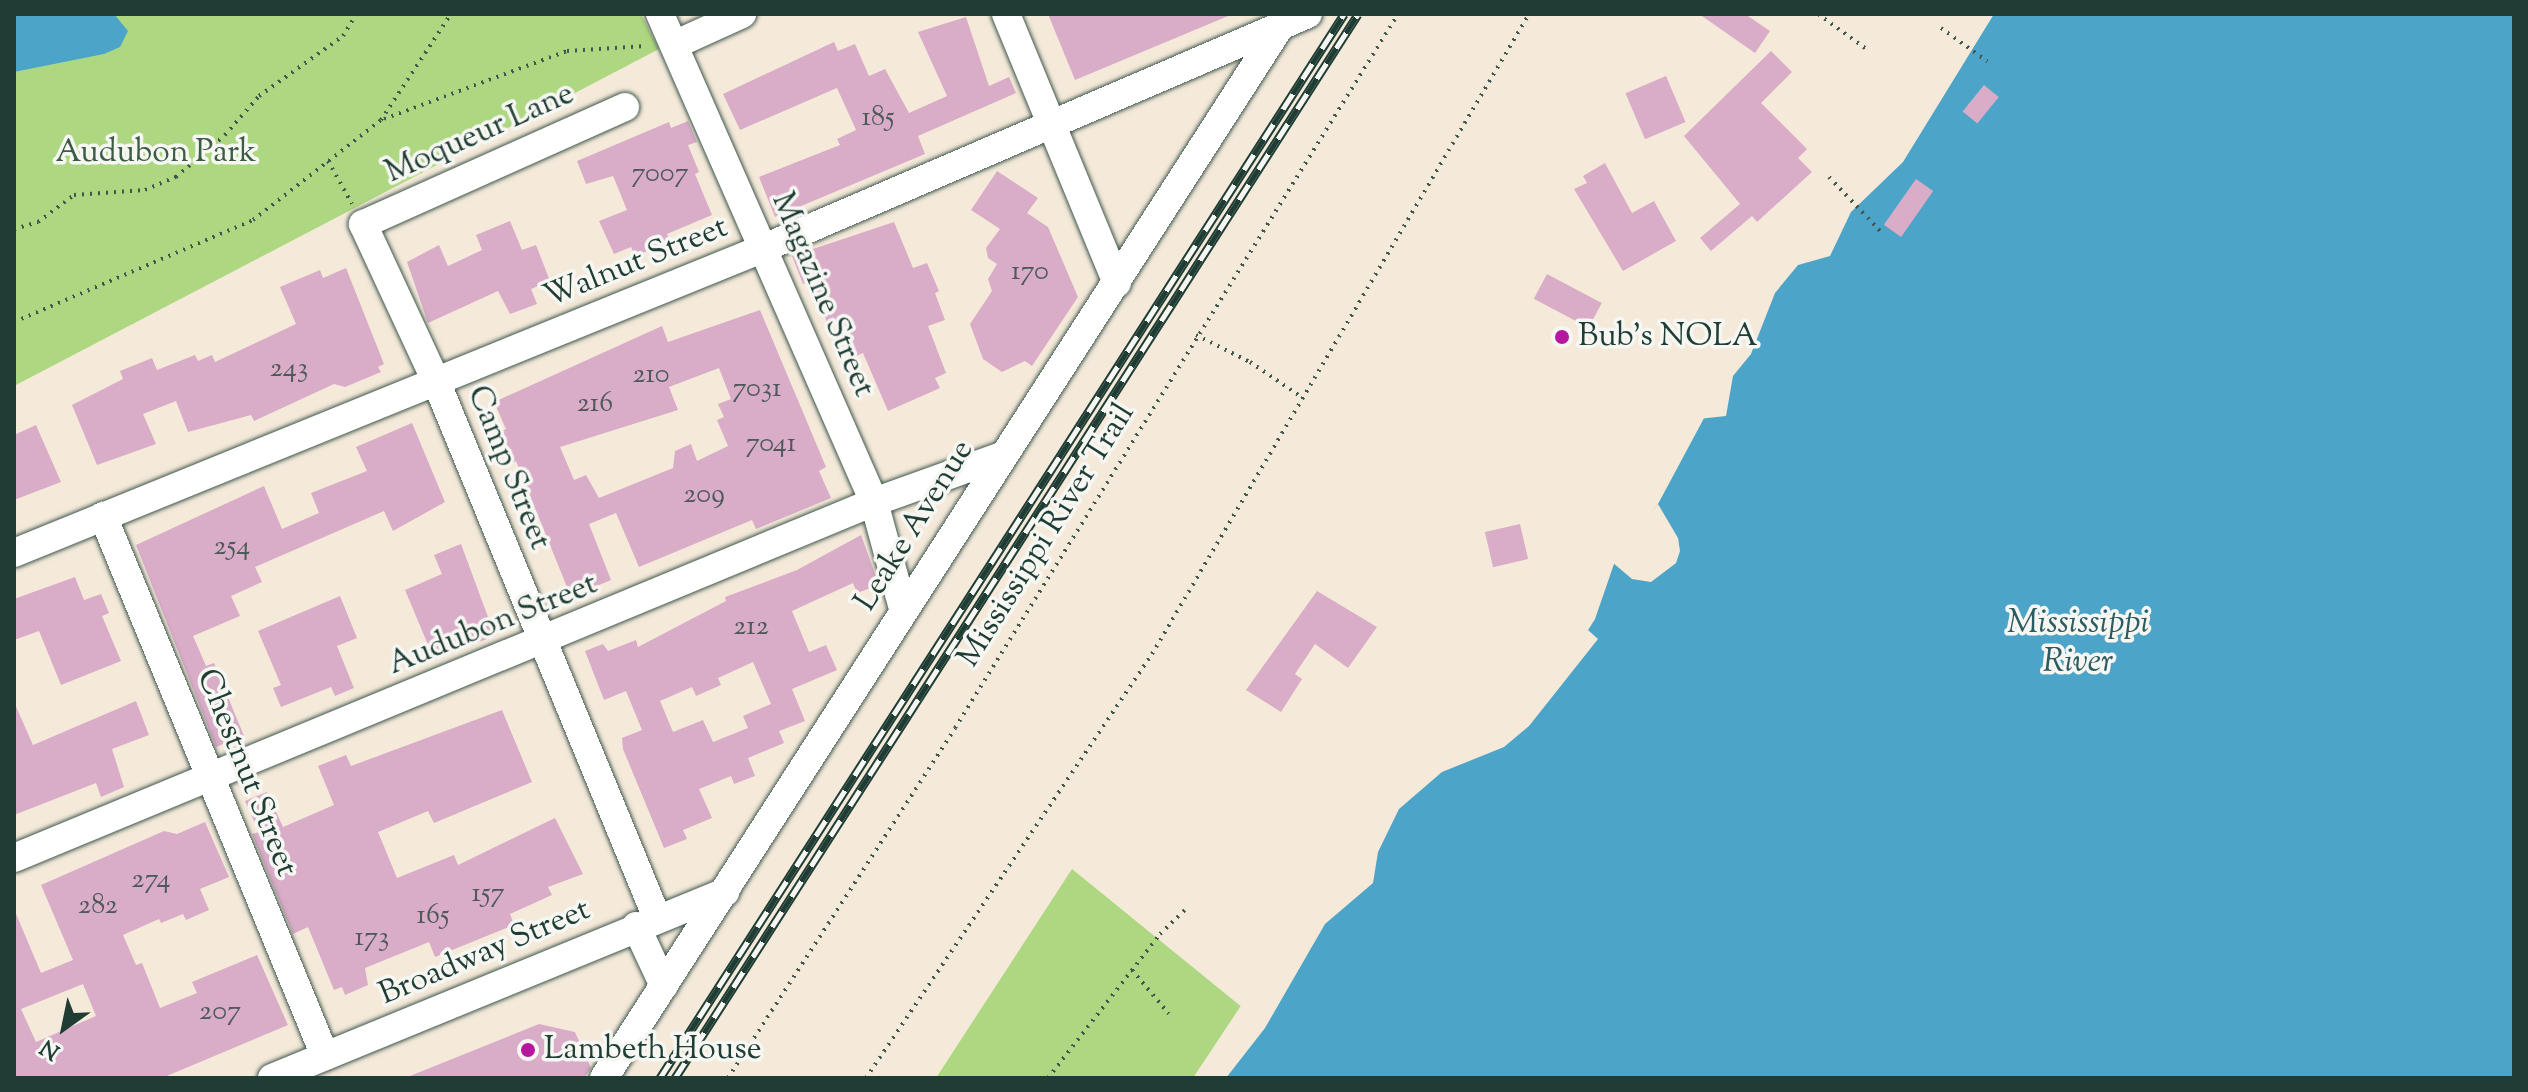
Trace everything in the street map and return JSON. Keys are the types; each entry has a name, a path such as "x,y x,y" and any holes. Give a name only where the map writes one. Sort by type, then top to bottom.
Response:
{"street":[{"name":"Magazine Street","path":"660,14 874,502 903,609"},
{"path":"674,45 742,14"},
{"path":"1006,14 1055,124 1117,283"},
{"name":"Walnut Street","path":"14,553 764,248 1055,124 1284,20 1308,14"},
{"name":"Leake Avenue","path":"604,1078 999,457 1117,283 1284,20"},
{"name":"Moqueur Lane","path":"363,224 625,107"},
{"name":"Camp Street","path":"363,224 436,381 543,642 646,922 664,986"},
{"name":"Audubon Street","path":"14,858 543,642 874,502 999,457"},
{"name":"Chestnut Street","path":"103,516 325,1056"},
{"name":"Broadway Street","path":"272,1078 725,892"}],"path":[{"path":"14,229 38,222 74,195 145,190 176,177 225,135 259,96 343,36 356,14"},
{"path":"381,120 451,14"},
{"name":"Mississippi River Trail","path":"728,1078 955,728 1196,335 1398,14"},
{"path":"866,1078 1010,857 1152,654 1529,14"},
{"path":"1818,14 1868,50"},
{"path":"1941,28 1987,61"},
{"path":"14,322 253,220 381,120 567,51 674,45"},
{"path":"328,161 363,224"},
{"path":"1829,177 1883,234"},
{"path":"1196,335 1250,362 1303,398"},
{"path":"1048,1078 1132,970 1188,907"},
{"path":"1132,970 1169,1014"}],"green space":[{"name":"Audubon Park","path":"14,14 641,14 659,49 14,386"},
{"path":"1072,869 1243,1008 1197,1078 936,1078"}],"water":[{"path":"14,14 114,14 128,31 120,47 104,54 14,72"},
{"name":"Mississippi River","path":"1976,14 2514,14 2514,1078 1197,1078 1348,872 1386,791 1496,728 1555,683 1595,619 1615,561 1658,504 1703,420 1734,343 1841,208"}],"pier":[{"path":"1971,14 1994,14 1903,162 1851,212 1830,256 1798,265 1775,293 1751,354 1733,376 1726,416 1698,419 1770,258 1839,205"},
{"path":"1658,504 1678,538 1680,551 1676,563 1651,582 1632,579 1612,562"},
{"path":"1588,630 1598,639 1529,726 1504,747 1442,772 1399,809 1378,852 1373,883 1325,924 1265,1028 1226,1078 1193,1078 1295,924 1344,869 1386,787 1447,743 1494,725 1552,681"}],"building":[{"path":"1048,14 1233,14 1075,80"},
{"path":"1699,14 1745,14 1770,31 1755,53"},
{"path":"966,17 989,86 1009,77 1016,93 918,136 925,154 775,217 759,177 840,145 837,139 856,130 837,88 740,130 723,94 834,42 838,51 855,44 869,76 885,69 909,113 947,96 918,32"},
{"path":"1771,51 1792,72 1761,103 1807,149 1798,158 1812,172 1757,222 1752,216 1711,251 1700,238 1740,204 1684,136"},
{"path":"1666,76 1686,122 1645,139 1625,93"},
{"path":"1984,85 1999,97 1977,123 1963,111"},
{"path":"688,121 697,142 688,145 699,172 695,174 712,215 667,234 670,242 635,256 631,247 614,254 599,221 627,210 613,176 586,184 577,161 669,122 671,128"},
{"path":"1605,163 1632,213 1654,201 1676,241 1623,271 1574,189 1587,183 1583,176"},
{"path":"997,171 1038,198 1027,213 1048,227 1078,297 1032,366 1025,361 1002,372 983,359 970,324 992,291 988,279 997,264 988,258 986,248 1000,229 971,210"},
{"path":"1916,179 1933,191 1901,237 1884,225"},
{"path":"510,221 522,250 536,245 550,281 531,289 537,304 510,314 498,291 428,323 407,262 439,245 448,266 482,250 476,235"},
{"path":"894,222 913,268 927,263 939,291 935,293 945,320 928,326 946,373 935,378 940,388 888,411 863,353 856,356 842,321 829,327 810,281 803,284 792,256"},
{"path":"346,268 384,364 378,367 381,372 345,387 334,384 254,421 251,415 188,432 176,401 143,414 156,444 97,465 72,405 123,379 120,371 152,358 157,370 195,355 198,361 212,355 215,362 296,324 280,287 320,270 323,278"},
{"path":"1547,274 1602,303 1589,328 1534,299"},
{"path":"760,310 826,467 819,471 831,498 756,529 752,520 639,567 616,513 589,524 611,580 571,597 516,461 510,464 496,434 506,429 494,402 662,326 668,342","holes":["719,368 731,399 718,404 724,417 717,420 728,446 697,461 691,444 675,451 673,468 599,498 586,475 574,480 560,447 678,410 669,387"]},
{"path":"412,423 445,502 393,531 384,511 255,567 262,582 231,596 240,616 193,636 206,666 214,663 244,736 216,747 136,545 264,486 282,529 319,513 311,493 367,471 356,447"},
{"path":"36,425 61,482 14,500 14,435"},
{"path":"1520,524 1528,559 1493,567 1485,532"},
{"path":"861,535 879,585 857,593 853,583 792,611 809,652 826,645 837,670 792,689 805,721 779,731 784,743 748,758 755,776 734,784 731,776 699,789 712,818 683,830 687,839 664,848 623,749 622,738 642,730 626,691 604,700 585,651 603,644 608,651 636,640 638,647 726,601 725,597 797,570","holes":["753,662 771,704 743,716 748,728 713,742 703,720 673,732 660,701 692,687 696,696 721,685 718,678"]},
{"path":"461,544 495,636 434,659 405,590 442,574 434,555"},
{"path":"75,577 84,600 101,594 109,613 102,616 121,661 61,685 39,631 14,640 14,599"},
{"path":"1317,591 1377,627 1348,668 1315,644 1295,674 1302,679 1281,712 1246,690"},
{"path":"340,596 357,638 337,646 354,688 335,696 331,687 281,707 273,688 281,685 258,631"},
{"path":"136,701 149,735 112,749 124,787 101,797 96,783 14,815 14,702 33,745"},
{"path":"502,710 532,782 434,823 428,811 378,832 397,878 454,855 458,865 555,818 583,874 548,887 552,895 510,914 514,925 435,957 429,942 365,968 368,985 345,995 342,987 334,990 308,927 293,934 252,834 259,832 245,801 267,792 283,827 334,805 318,766 346,755 351,766"},
{"path":"205,822 229,877 200,889 209,910 186,920 183,914 161,923 159,919 123,935 136,965 142,963 160,1008 197,993 192,982 257,955 288,1025 162,1078 14,1078 14,909 41,973 73,960 41,885 164,831 177,834","holes":["83,984 96,1016 36,1042 21,1009"]},
{"name":"Lambeth House","path":"539,1024 575,1032 591,1068 584,1078 405,1078"}],"railway":[{"path":"660,1078 1344,14"},
{"path":"675,1078 1358,14"}],"place":[{"name":"Bub's NOLA","path":"1562,337"},
{"name":"Lambeth House","path":"528,1050"}]}
